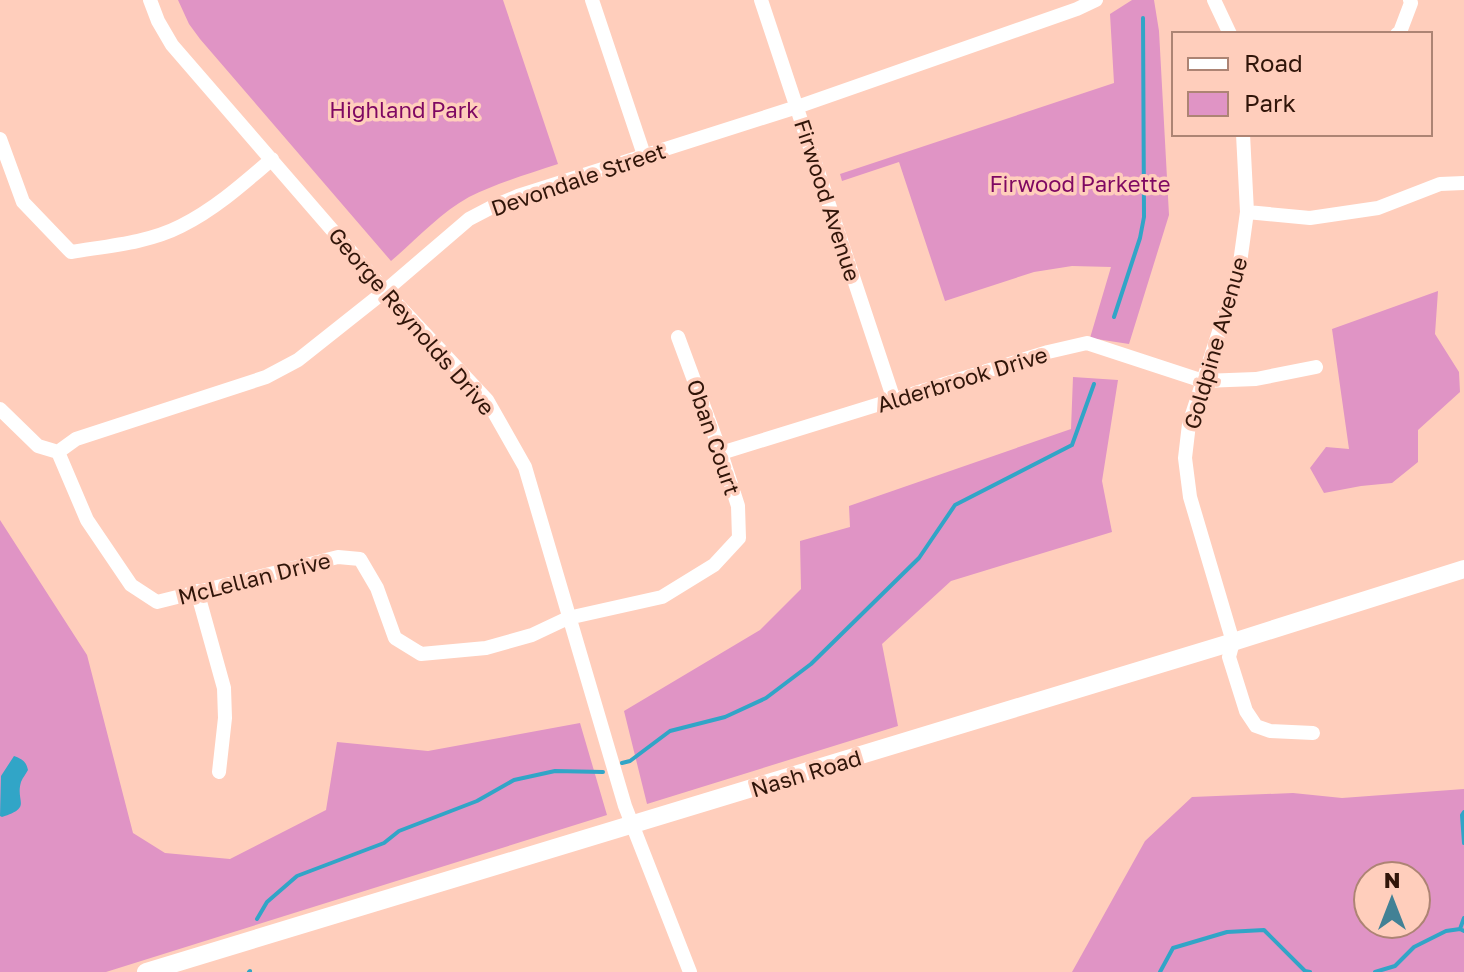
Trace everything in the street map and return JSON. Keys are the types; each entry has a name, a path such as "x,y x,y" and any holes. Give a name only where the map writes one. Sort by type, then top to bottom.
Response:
{"street":[{"name":"George Reynolds Drive","path":"150,0 172,45 385,291 487,400 525,467 632,826 690,972"},
{"path":"592,0 644,155"},
{"name":"Firwood Avenue","path":"761,0 894,400"},
{"name":"Devondale Street","path":"58,452 76,439 266,377 298,360 469,219 492,207 797,107 1096,0"},
{"path":"1214,0 1229,32"},
{"path":"1400,32 1410,0"},
{"name":"Goldpine Avenue","path":"1243,136 1247,212 1239,270 1189,424 1185,458 1190,497 1233,642 1229,657 1246,711 1256,726 1270,731 1313,733"},
{"path":"0,139 23,202 71,252 141,240 178,228 221,203 272,159"},
{"path":"1247,212 1310,218 1378,208 1440,184 1464,183"},
{"name":"Oban Court","path":"568,618 662,597 714,565 739,538 738,506 678,337"},
{"name":"Alderbrook Drive","path":"721,453 1048,352 1087,343 1203,381"},
{"path":"1203,381 1256,379 1316,367"},
{"path":"0,409 38,446 58,452"},
{"name":"McLellan Drive","path":"58,452 87,520 131,585 157,602 338,557 360,559 377,588 395,638 421,654 486,648 532,635 568,618"},
{"name":"Nash Road","path":"146,972 632,826 1464,569"},
{"path":"197,591 224,688 225,718 219,772"}],"green space":[{"name":"Highland Park","path":"178,0 503,0 558,164 502,183 458,203 391,261 200,39"},
{"name":"Firwood Parkette","path":"1132,0 1154,0 1159,31 1169,215 1129,344 1090,338 1111,267 1072,266 1034,272 945,301 899,162 842,181 840,174 1114,83 1110,14"},
{"path":"1438,291 1435,334 1459,372 1460,392 1418,430 1418,462 1392,483 1324,493 1310,468 1326,447 1349,449 1332,329"},
{"path":"1073,377 1118,380 1102,481 1112,532 951,581 882,644 898,726 647,804 624,711 760,630 801,589 800,541 850,527 849,506 1071,429"},
{"path":"0,520 87,655 133,833 165,853 230,859 326,810 337,742 428,751 580,723 607,815 106,972 0,972"},
{"path":"1464,789 1464,972 1072,972 1145,841 1192,797 1293,793 1342,798"}],"water":[{"path":"14,756 26,764 28,770 21,782 20,807 2,817 1,776"}],"waterway":[{"path":"1114,317 1144,217 1143,18"},
{"path":"622,763 630,761 670,731 725,717 766,698 811,664 919,558 955,505 1072,445 1094,384"},
{"path":"257,919 267,902 297,876 384,843 399,831 477,801 514,780 555,771 603,772"},
{"path":"1464,812 1464,843"},
{"path":"1460,929 1464,918"},
{"path":"1160,972 1173,948 1227,932 1264,930 1305,971 1310,972"},
{"path":"1375,972 1395,966 1414,947 1446,931 1464,931"}]}
